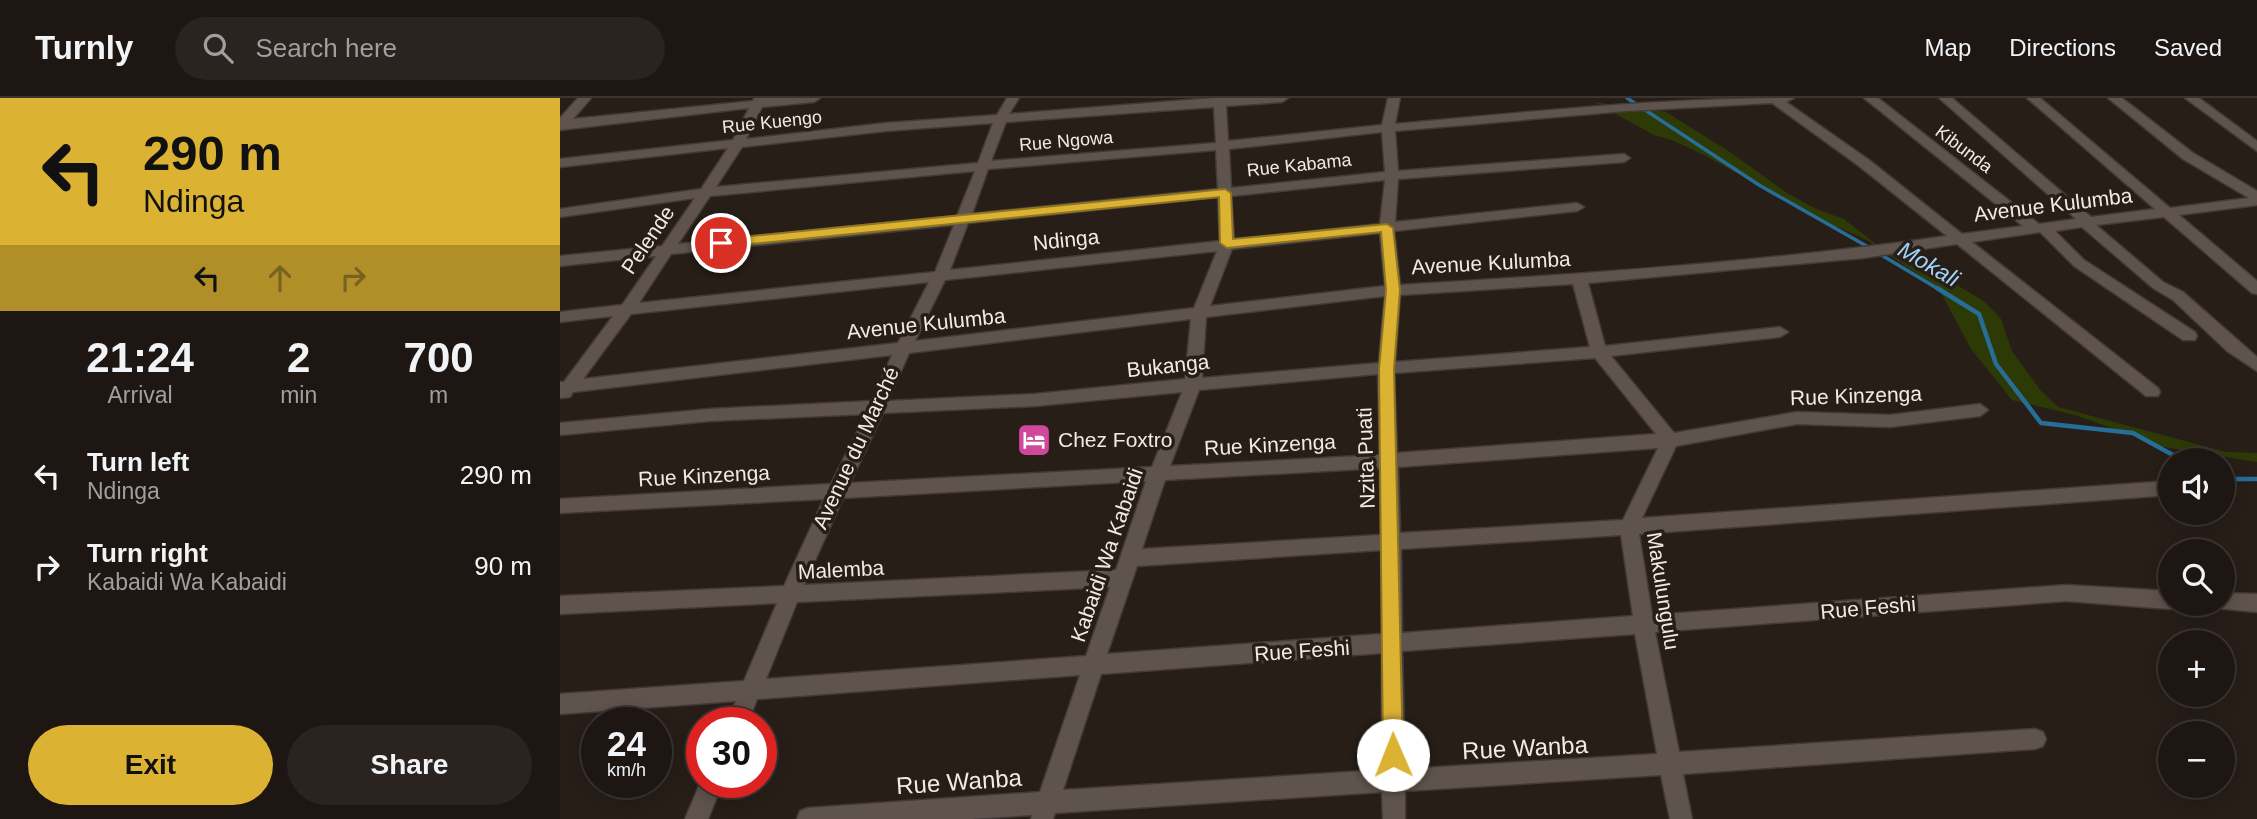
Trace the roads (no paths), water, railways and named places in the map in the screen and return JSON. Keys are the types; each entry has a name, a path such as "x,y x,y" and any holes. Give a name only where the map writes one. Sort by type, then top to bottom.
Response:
{"street":[{"path":"560,125 584,98"},
{"path":"560,125 759,101 814,98"},
{"name":"Avenue du Marché","path":"744,707 811,544 878,407 887,379 946,264 1001,118 1013,98"},
{"name":"Rue Kuengo","path":"560,163 886,127 1282,98"},
{"name":"Nzita Puati","path":"1394,98 1388,128 1392,175 1387,228 1393,290 1386,369 1394,819"},
{"name":"Kibunda","path":"1870,98 2071,252 2072,257 2079,263 2189,336"},
{"path":"1945,98 2158,285 2178,296 2233,347 2257,365"},
{"path":"2033,98 2257,289"},
{"path":"2114,98 2188,156 2257,199"},
{"path":"2191,98 2257,147"},
{"path":"1782,99 2152,392"},
{"name":"Rue Ngowa","path":"560,213 706,192 1222,146 1388,128 1576,112 1782,99"},
{"name":"Pelende","path":"562,391 626,309 668,249 737,144 759,101"},
{"name":"Kabaidi Wa Kabaidi","path":"1044,810 1158,473 1193,385 1199,314 1227,243 1220,101"},
{"name":"Rue Kabama","path":"560,261 1392,175 1624,158"},
{"name":"Avenue Kulumba","path":"562,391 903,347 1393,290 1579,279 1863,253 2257,199"},
{"name":"Ndinga","path":"560,317 1577,207"},
{"path":"1579,279 1599,352 1670,440"},
{"name":"Bukanga","path":"560,429 710,415 1035,400 1599,352 1780,332"},
{"name":"Rue Kinzenga","path":"560,506 1388,461 1670,440 1797,418 1890,421 1980,410"},
{"name":"Makulungulu","path":"1670,440 1629,527 1644,626 1681,819"},
{"path":"1130,558 1629,527 2158,489"},
{"name":"Malemba","path":"560,605 1124,578"},
{"name":"Rue Feshi","path":"560,704 1094,667 2066,593 2158,599"},
{"path":"2235,602 2257,603"},
{"name":"Rue Wanba","path":"808,819 1044,810 1394,782 1670,766 2035,739"},
{"path":"696,819 705,798"}],"waterway":[{"name":"Mokali","path":"1627,98 1759,185 1870,248"},
{"name":"Mokali","path":"1878,253 1940,290"},
{"name":"Mokali","path":"1937,288 1979,314 1996,364 2041,423 2133,433 2160,448"},
{"name":"Mokali","path":"2235,479 2257,479"}],"place":[{"name":"Chez Foxtro","path":"1034,440"}]}
